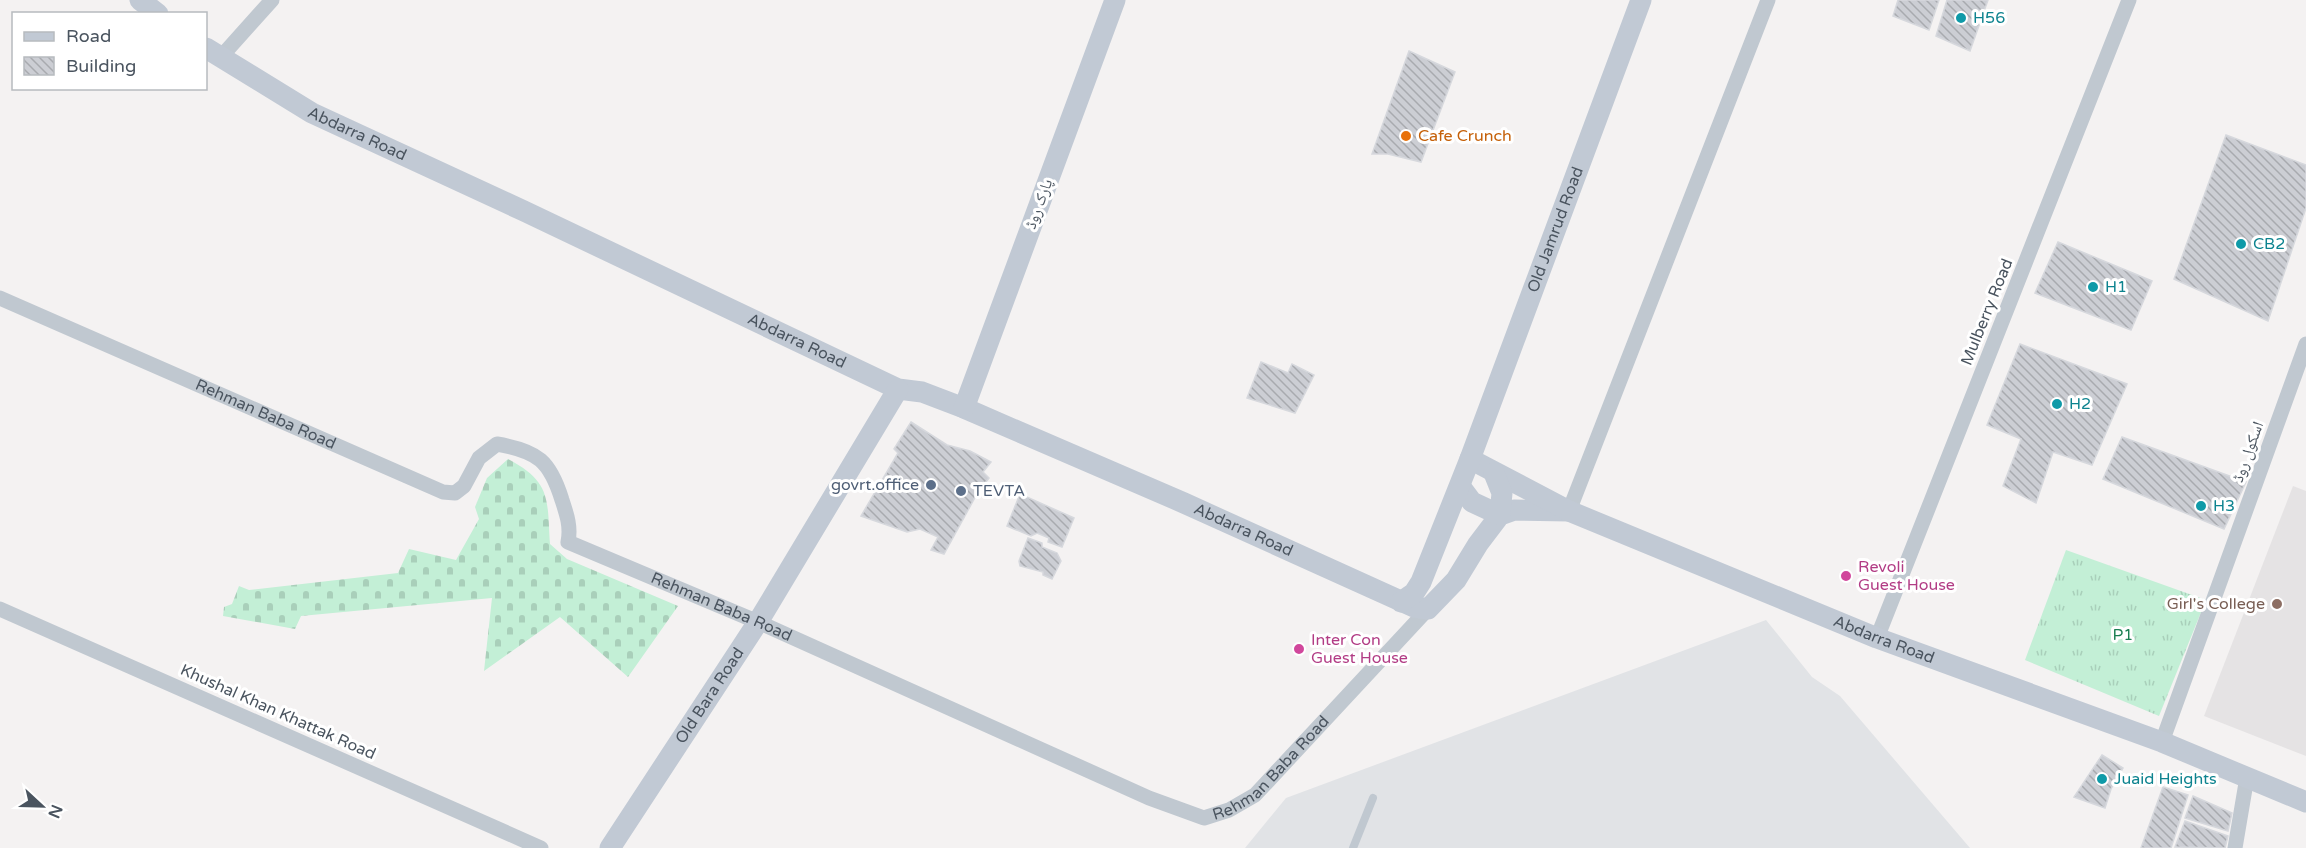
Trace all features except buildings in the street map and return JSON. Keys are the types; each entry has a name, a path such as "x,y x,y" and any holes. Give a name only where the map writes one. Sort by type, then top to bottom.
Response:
{"street":[{"path":"140,0 155,12"},
{"path":"213,53 272,0"},
{"name":"Old Jamrud Road","path":"1401,602 1419,587 1460,486 1641,0"},
{"path":"1460,486 1472,502 1500,515 1514,510 1569,511 1768,0"},
{"name":"Mulberry Road","path":"1877,638 2129,0"},
{"name":"پارک روڈ","path":"964,408 1110,2"},
{"name":"Abdarra Road","path":"213,53 312,113 898,389 922,392 964,408 1184,503 1401,602"},
{"name":"Rehman Baba Road","path":"0,298 443,492 455,494 464,486 479,458 496,444 516,447 530,453 554,474 568,520 570,531 568,542 758,621 1149,798 1204,818 1229,810 1255,795 1428,609"},
{"name":"اسکول روڈ","path":"2162,742 2306,344"},
{"name":"Old Bara Road","path":"610,848 758,621 898,389"},
{"name":"Abdarra Road","path":"1470,459 1569,511 1877,638 2162,742 2306,802"},
{"path":"1401,602 1428,609 1456,580 1478,544 1500,515 1502,493 1494,473"},
{"name":"Khushal Khan Khattak Road","path":"0,609 541,848"},
{"path":"2235,848 2247,777"}],"lane":[{"path":"1353,848 1372,798"}],"shaded area":[{"name":"Girl's College","path":"2293,486 2306,491 2306,756 2204,716"},
{"path":"1766,620 1812,677 1840,696 1970,848 1245,848 1286,798"}],"green space":[{"path":"508,459 522,467 540,484 547,504 550,544 567,559 678,606 628,677 560,617 484,671 492,598 301,616 295,629 223,616 224,607 232,604 239,586 249,590 398,573 409,549 456,560 479,519 475,507 487,478"},
{"name":"P1","path":"2066,550 2206,600 2159,716 2025,660"}],"place":[{"name":"H56","path":"1961,18"},
{"name":"Cafe Crunch","path":"1406,136"},
{"name":"CB2","path":"2241,244"},
{"name":"H1","path":"2093,287"},
{"name":"H2","path":"2057,404"},
{"name":"govrt.office","path":"931,485"},
{"name":"TEVTA","path":"961,491"},
{"name":"H3","path":"2201,506"},
{"name":"Revoli Guest House","path":"1846,576"},
{"name":"Girl's College","path":"2277,604"},
{"name":"Inter Con Guest House","path":"1299,649"},
{"name":"Juaid Heights","path":"2102,779"}]}
